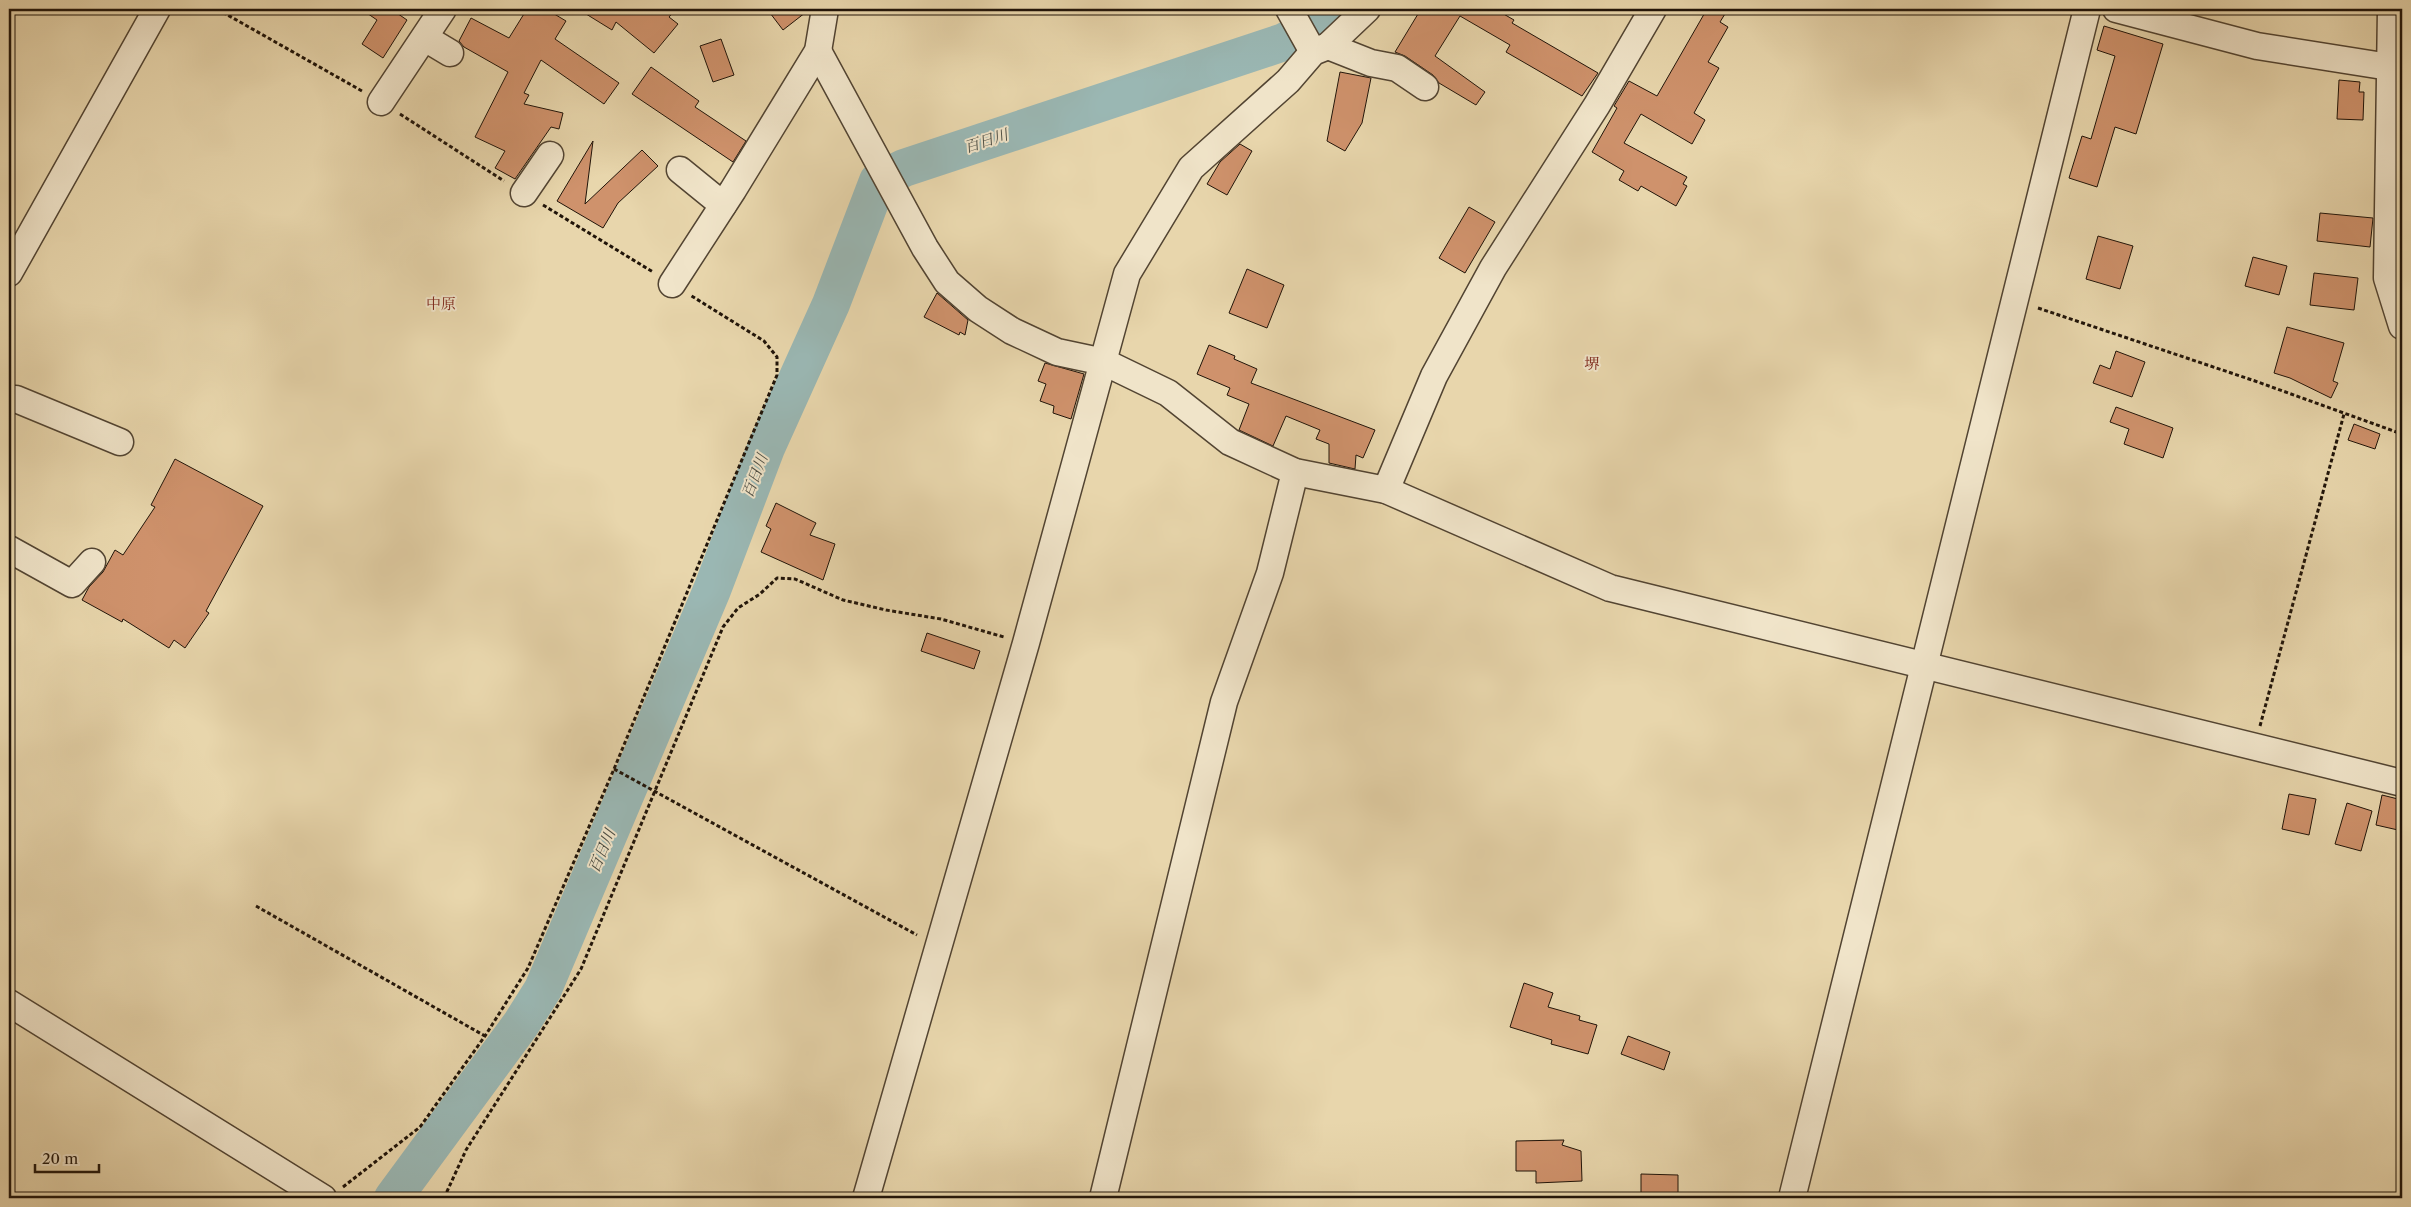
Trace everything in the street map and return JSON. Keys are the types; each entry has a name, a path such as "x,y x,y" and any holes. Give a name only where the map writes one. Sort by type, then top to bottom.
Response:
{"street":[{"path":"9,273 157,9"},
{"path":"381,102 443,9"},
{"path":"672,284 818,50 826,9"},
{"path":"866,1198 940,947 1026,643 1127,274 1185,196 1192,168 1288,81 1306,34 1367,9"},
{"path":"1386,490 1434,376 1493,268 1597,105 1654,9"},
{"path":"1792,1198 2087,9"},
{"path":"2116,9 2257,46 2396,68"},
{"path":"2391,9 2396,68 2387,278 2402,326"},
{"path":"1306,34 1371,63 1397,68 1425,87"},
{"path":"425,38 450,53"},
{"path":"818,50 925,248 947,282 978,309 1012,331 1057,352 1104,362 1168,393 1230,442 1296,472 1386,490 1610,588 2402,783"},
{"path":"524,194 550,155"},
{"path":"680,170 723,205"},
{"path":"9,399 16,399 120,442"},
{"path":"1103,1198 1224,702 1270,573 1296,472"},
{"path":"9,548 72,584 92,562"},
{"path":"9,1003 331,1195"}],"path":[{"path":"217,9 381,102 524,194 764,342 777,357 777,375 614,769 528,968 485,1036 420,1127 331,1195"},
{"path":"2016,300 2255,381 2402,434"},
{"path":"2255,746 2344,414"},
{"path":"444,1198 466,1150 581,970 722,627 738,608 760,594 777,578 795,579 843,600 886,610 941,619 1026,643"},
{"path":"614,769 624,772 654,792 940,947"},
{"path":"256,906 485,1036"}],"building":[{"path":"361,9 391,9 407,20 383,58 362,44 377,20"},
{"path":"527,9 546,9 566,21 555,39 619,83 604,104 541,60 524,93 529,95 524,104 563,113 559,129 551,127 515,179 495,168 505,151 475,137 508,72 464,47 459,41 471,18 509,38"},
{"path":"578,9 676,9 669,17 678,24 654,53 616,22 612,30"},
{"path":"767,9 810,9 783,30"},
{"path":"1421,9 1495,9 1514,20 1512,23 1598,73 1582,96 1506,52 1510,45 1460,16 1435,56 1485,92 1476,105 1439,83 1433,75 1405,56 1395,52"},
{"path":"1707,9 1728,9 1720,22 1728,27 1708,62 1719,68 1694,113 1705,120 1692,144 1641,114 1624,143 1687,177 1683,184 1687,186 1676,206 1641,186 1638,191 1619,180 1624,171 1592,152 1617,108 1614,106 1629,81 1657,96"},
{"path":"2104,26 2163,44 2136,134 2115,127 2097,187 2069,178 2082,136 2091,139 2115,56 2097,50"},
{"path":"721,39 734,75 713,82 700,46"},
{"path":"651,67 699,101 695,107 746,141 733,162 632,94"},
{"path":"1340,72 1371,78 1362,123 1345,151 1327,141"},
{"path":"2339,80 2360,82 2359,92 2364,92 2363,120 2337,119"},
{"path":"593,141 585,204 642,150 658,166 618,203 603,228 557,201"},
{"path":"1240,144 1252,151 1227,195 1207,184 1220,162"},
{"path":"1469,207 1495,222 1465,273 1439,258"},
{"path":"2320,213 2373,218 2370,247 2317,241"},
{"path":"2098,236 2133,246 2120,289 2086,279"},
{"path":"2253,257 2287,266 2279,295 2245,286"},
{"path":"1247,269 1284,285 1267,328 1229,313"},
{"path":"2314,273 2358,278 2354,310 2310,305"},
{"path":"937,293 968,320 965,335 960,332 959,335 924,317"},
{"path":"2287,327 2344,343 2333,381 2338,383 2331,398 2290,378 2274,373"},
{"path":"1209,345 1235,356 1234,359 1257,369 1251,383 1375,430 1363,458 1356,455 1355,469 1329,463 1329,444 1316,439 1320,430 1286,416 1273,446 1239,430 1249,404 1227,395 1230,388 1197,374"},
{"path":"2116,351 2145,362 2132,397 2093,383 2100,365 2110,369"},
{"path":"1045,363 1084,374 1071,419 1053,413 1054,406 1040,401 1046,384 1038,381"},
{"path":"2116,407 2173,428 2163,458 2124,444 2129,429 2110,422"},
{"path":"2354,424 2380,434 2375,449 2348,440"},
{"path":"175,459 263,506 206,611 209,613 185,648 174,640 169,648 123,619 122,622 82,600 89,587 103,572 115,550 123,555 155,507 151,505"},
{"path":"776,503 816,523 810,535 835,544 823,580 761,552 771,529 766,526"},
{"path":"927,633 980,651 974,669 921,651"},
{"path":"2289,794 2316,799 2309,835 2282,829"},
{"path":"2382,795 2402,800 2398,830 2376,825"},
{"path":"2347,803 2372,811 2361,851 2335,844"},
{"path":"1524,983 1553,993 1548,1007 1580,1016 1579,1020 1597,1025 1588,1054 1551,1044 1552,1040 1510,1027"},
{"path":"1628,1036 1670,1052 1664,1070 1621,1054"},
{"path":"1564,1140 1562,1145 1581,1151 1582,1181 1536,1183 1536,1171 1516,1171 1516,1141"},
{"path":"1641,1174 1678,1175 1678,1198 1641,1198"}],"waterway":[{"name":"百日川","path":"393,1198 521,1024 543,989 712,590 766,448 831,304 878,181 904,168 1284,42 1315,26 1338,9"}],"district":[{"name":"中原","path":"441,304"},
{"name":"堺","path":"1592,364"}]}
